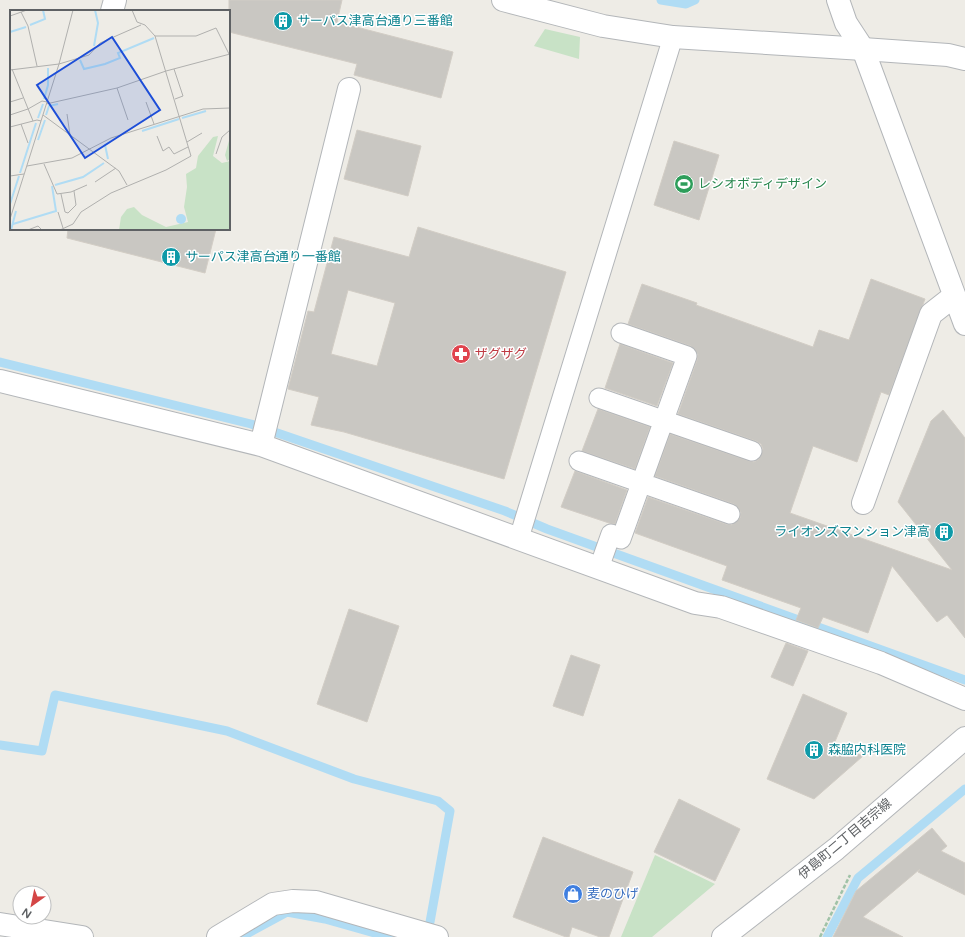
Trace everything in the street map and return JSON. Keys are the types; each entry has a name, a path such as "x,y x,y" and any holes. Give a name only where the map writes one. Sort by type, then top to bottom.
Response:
{"street":[{"path":"112,10 114,0"},
{"path":"503,0 603,26 673,37 948,55 965,59"},
{"path":"838,0 846,23 863,49 965,324"},
{"path":"264,434 349,89"},
{"path":"863,503 932,314 954,296"},
{"path":"0,381 264,434 604,556 694,603 720,607 786,630 881,664 959,696"},
{"name":"伊島町二丁目吉宗線","path":"723,937 836,849 965,738"},
{"path":"218,937 273,904 293,901 316,902 437,937"},
{"path":"0,924 82,937"}],"lane":[{"path":"522,526 673,37"},
{"path":"604,556 611,534 621,538 687,356 621,333"},
{"path":"599,398 752,451"},
{"path":"580,461 730,514"}],"path":[{"path":"820,937 852,872 836,849"}],"green space":[{"path":"545,29 580,37 579,59 534,46"},
{"path":"655,855 715,884 652,937 621,937"}],"building":[{"path":"229,0 342,0 337,22 453,52 441,98 354,75 357,64 230,32"},
{"path":"357,130 421,146 408,196 344,179"},
{"path":"674,141 719,155 699,220 654,205"},
{"name":"ザグザグ","path":"418,227 566,272 504,479 344,432 311,425 319,397 288,389 308,311 314,312 334,237 409,257","holes":["348,290 395,303 377,366 331,354"]},
{"name":"サーパス津高台通り一番館","path":"68,230 216,230 205,273 67,238"},
{"path":"871,279 925,299 889,395 881,392 857,462 813,446 790,513 952,570 898,502 931,421 943,410 965,438 965,638 947,615 937,622 892,566 868,633 823,617 818,628 796,620 801,608 722,580 727,566 635,533 648,497 726,524 732,525 740,518 741,512 734,504 655,476 670,434 754,462 759,459 763,449 761,444 756,441 678,414 698,354 691,346 628,324 642,284 813,347 819,330 849,340"},
{"path":"620,344 673,363 657,406 605,388"},
{"path":"598,409 650,427 635,469 582,451"},
{"path":"575,471 627,490 615,524 561,507"},
{"path":"349,609 399,626 367,722 317,704"},
{"path":"786,643 808,651 793,686 771,677"},
{"path":"571,655 600,665 583,716 553,706"},
{"name":"森脇内科医院","path":"803,694 847,713 834,744 863,756 814,799 767,779"},
{"path":"679,799 740,829 715,881 654,852"},
{"path":"932,828 947,846 941,851 965,863 965,895 918,872 920,869 863,917 903,937 833,937 856,891"},
{"name":"麦のひげ","path":"543,837 633,872 609,937 600,937 572,927 569,937 566,937 513,917"}],"waterway":[{"path":"661,0 686,4 695,0"},
{"path":"0,362 251,424 505,511 547,529 965,680"},
{"path":"0,745 42,751 55,695 227,731 354,779 438,801 450,811 430,922"},
{"path":"827,937 858,878 965,789"},
{"path":"241,937 287,912 325,919 389,937"}],"place":[{"name":"サーパス津高台通り三番館","path":"283,21"},
{"name":"レシオボディデザイン","path":"684,184"},
{"name":"サーパス津高台通り一番館","path":"171,257"},
{"name":"ザグザグ","path":"461,354"},
{"name":"ライオンズマンション津高","path":"944,532"},
{"name":"森脇内科医院","path":"814,750"},
{"name":"麦のひげ","path":"573,894"}]}
